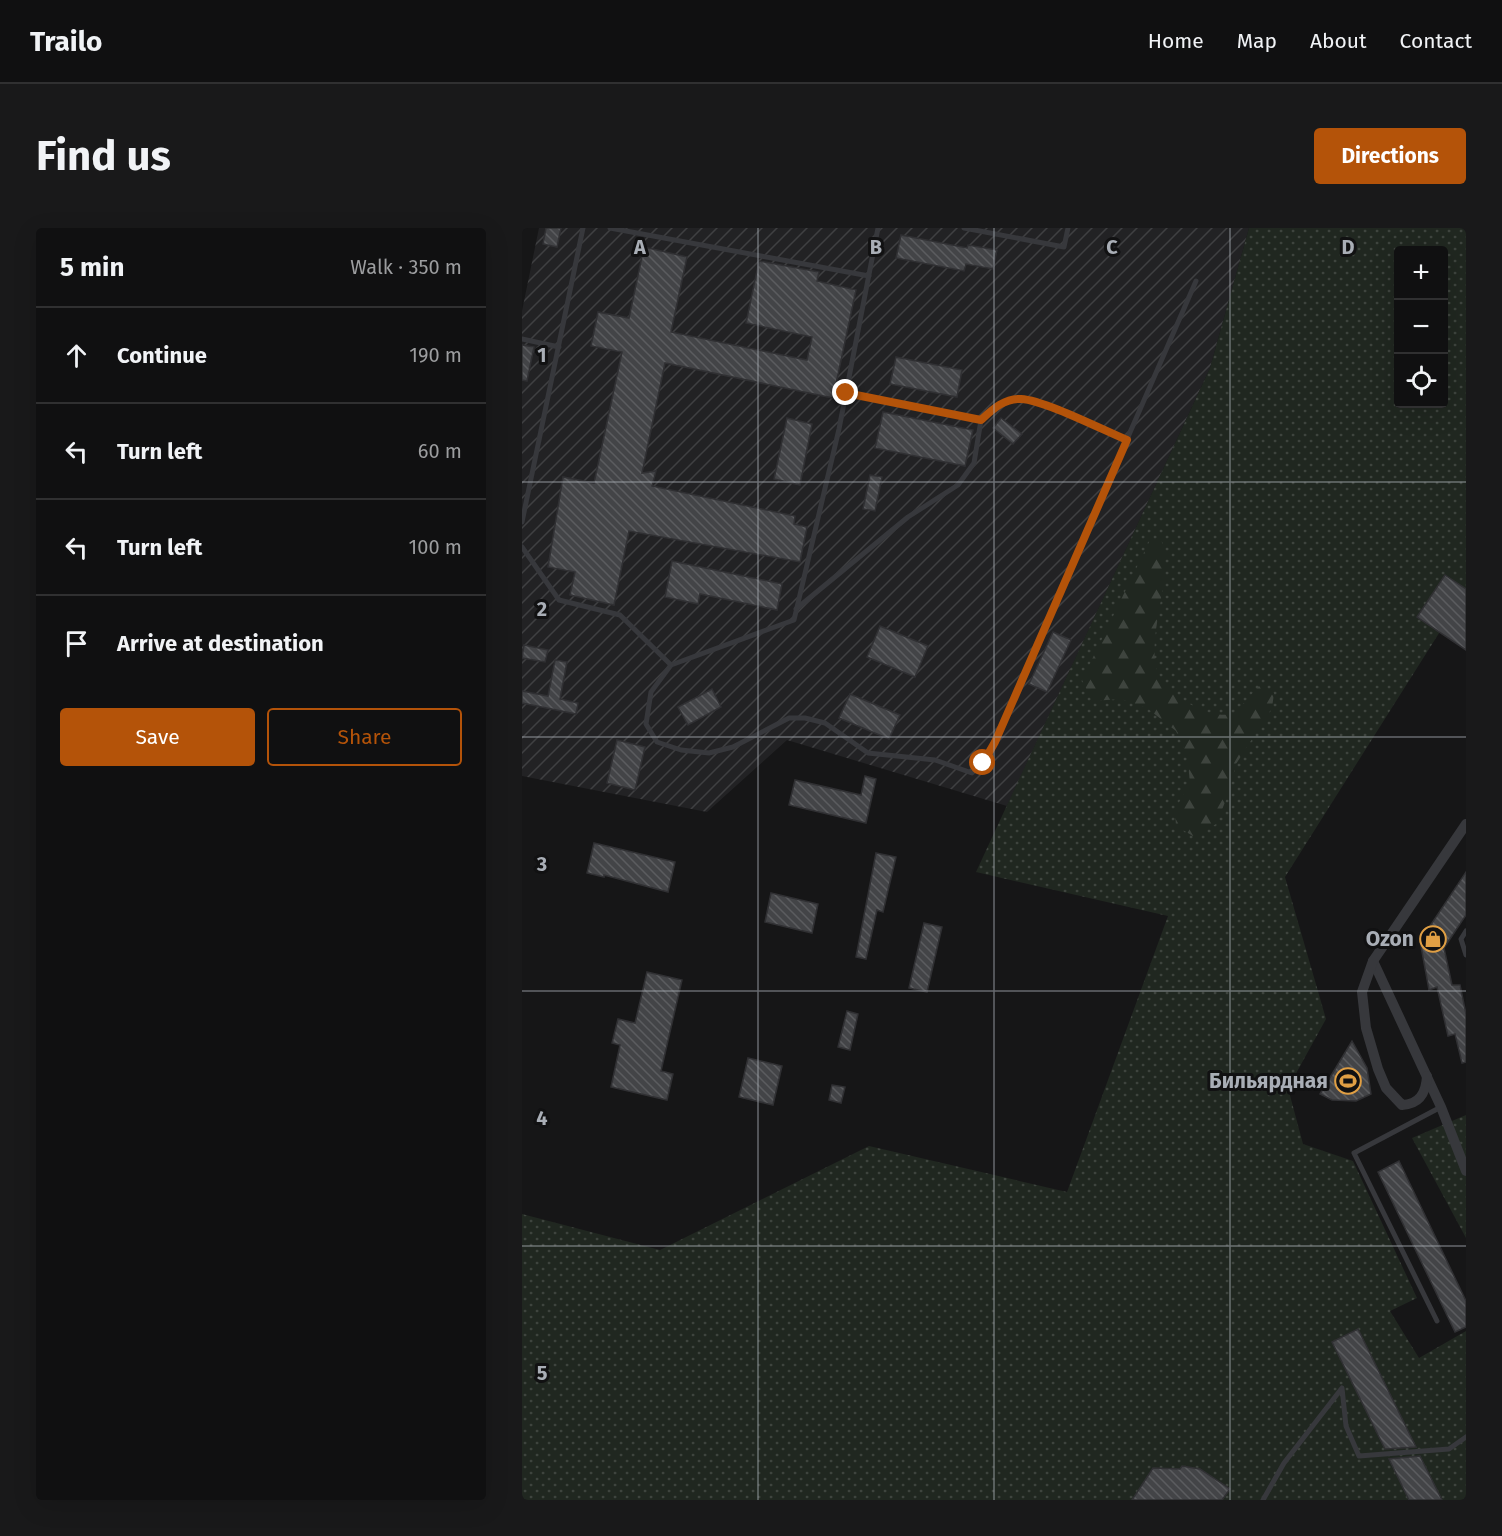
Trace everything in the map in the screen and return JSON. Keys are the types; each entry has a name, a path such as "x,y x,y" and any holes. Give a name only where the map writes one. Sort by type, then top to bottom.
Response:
{"street":[{"path":"1426,1076 1426,1089 1421,1098 1412,1104 1402,1105 1386,1088 1370,1045 1362,1009 1362,992 1373,961 1466,824"},
{"path":"1373,961 1441,1107 1466,1171"}],"lane":[{"path":"522,522 583,228"},
{"path":"610,228 869,276"},
{"path":"878,228 846,393 794,620 671,665 651,692 646,724 657,742 681,750 709,753 733,747 789,718 805,718 825,723 868,753 935,760 972,772 983,763 995,742 1196,281"},
{"path":"964,228 1064,247 1068,228"},
{"path":"522,339 559,346"},
{"path":"846,393 981,420"},
{"path":"796,609 909,517 958,485 974,463 981,420 998,404 1020,399 1039,403 1127,440"},
{"path":"522,547 559,600 620,615 671,665"},
{"path":"1466,931 1461,939 1466,955"},
{"path":"1437,1321 1354,1154 1441,1107"},
{"path":"1263,1500 1284,1463 1342,1388 1346,1426 1359,1456 1449,1449 1466,1437"}],"shaded area":[{"path":"539,228 1249,228 1210,368 1007,806 787,740 707,812 522,776 522,311"}],"green space":[{"path":"1249,228 1466,228 1466,646 1441,630 1285,877 1326,1019 1288,1088 1303,1144 1353,1161 1417,1298 1390,1311 1419,1358 1466,1331 1466,1500 522,1500 522,1214 660,1250 869,1146 1067,1192 1168,916 976,872 1210,368"},
{"path":"1161,539 1165,570 1154,652 1156,667 1163,681 1182,699 1201,710 1218,714 1233,715 1259,686 1274,693 1272,708 1236,764 1228,795 1216,824 1193,836 1176,826 1175,810 1190,782 1187,755 1176,731 1147,708 1121,699 1092,701 1082,680 1150,540"},
{"path":"1466,1115 1466,1238 1412,1138"}],"building":[{"path":"546,228 561,228 557,247 543,244"},
{"path":"901,235 967,248 968,245 997,250 993,269 966,264 964,271 896,258"},
{"path":"644,247 687,257 671,332 807,360 812,337 746,323 759,261 819,272 817,281 856,290 833,398 665,363 642,473 656,471 652,486 795,516 794,524 807,527 800,562 629,531 614,605 570,595 575,572 548,567 563,477 594,483 622,352 591,346 598,312 629,318"},
{"path":"522,345 534,347 527,381 522,380"},
{"path":"896,357 962,370 957,397 890,384"},
{"path":"883,412 973,430 965,466 875,448"},
{"path":"787,418 812,424 800,485 774,479"},
{"path":"1001,418 1022,434 1013,444 993,428"},
{"path":"870,475 882,477 875,511 863,509"},
{"path":"672,561 782,584 777,610 700,594 698,604 665,597"},
{"path":"1445,575 1466,589 1466,650 1417,617"},
{"path":"880,626 928,646 915,677 867,657"},
{"path":"1053,632 1071,640 1047,692 1029,684"},
{"path":"524,645 548,650 545,662 522,658"},
{"path":"555,660 567,662 560,699 578,703 576,714 522,703 522,691 548,696"},
{"path":"712,689 721,707 688,725 678,707"},
{"path":"850,694 900,715 889,739 839,718"},
{"path":"617,740 645,747 635,790 607,783"},
{"path":"865,776 876,779 866,823 789,805 795,780 861,795"},
{"path":"594,843 675,862 668,892 604,875 604,877 587,873"},
{"path":"876,853 896,857 883,912 877,910 866,959 856,957"},
{"path":"1466,872 1466,915 1444,948 1452,985 1460,985 1466,1014 1466,1062 1462,1063 1455,1034 1448,1036 1437,987 1429,990 1420,941"},
{"path":"771,893 818,904 812,933 765,922"},
{"path":"924,923 942,927 927,992 909,988"},
{"path":"647,972 682,980 661,1071 673,1074 667,1100 611,1087 620,1045 612,1043 618,1019 635,1023"},
{"path":"847,1011 858,1014 850,1050 838,1047"},
{"name":"Бильярдная","path":"1352,1041 1367,1068 1371,1094 1356,1101 1332,1100 1320,1094"},
{"path":"748,1058 782,1066 773,1105 739,1097"},
{"path":"832,1085 845,1087 841,1103 829,1100"},
{"path":"1399,1161 1466,1301 1466,1327 1455,1332 1378,1172"},
{"path":"1358,1329 1416,1447 1385,1449 1332,1342"},
{"path":"1420,1456 1442,1500 1409,1500 1389,1459"},
{"path":"1182,1466 1200,1469 1230,1489 1222,1500 1132,1500 1153,1468 1180,1469"}],"place":[{"name":"Ozon","path":"1433,939"},
{"name":"Бильярдная","path":"1348,1081"}],"route":[{"path":"846,393 981,420 998,404 1020,399 1039,403 1127,440 1057,603 995,742 983,763"}]}
